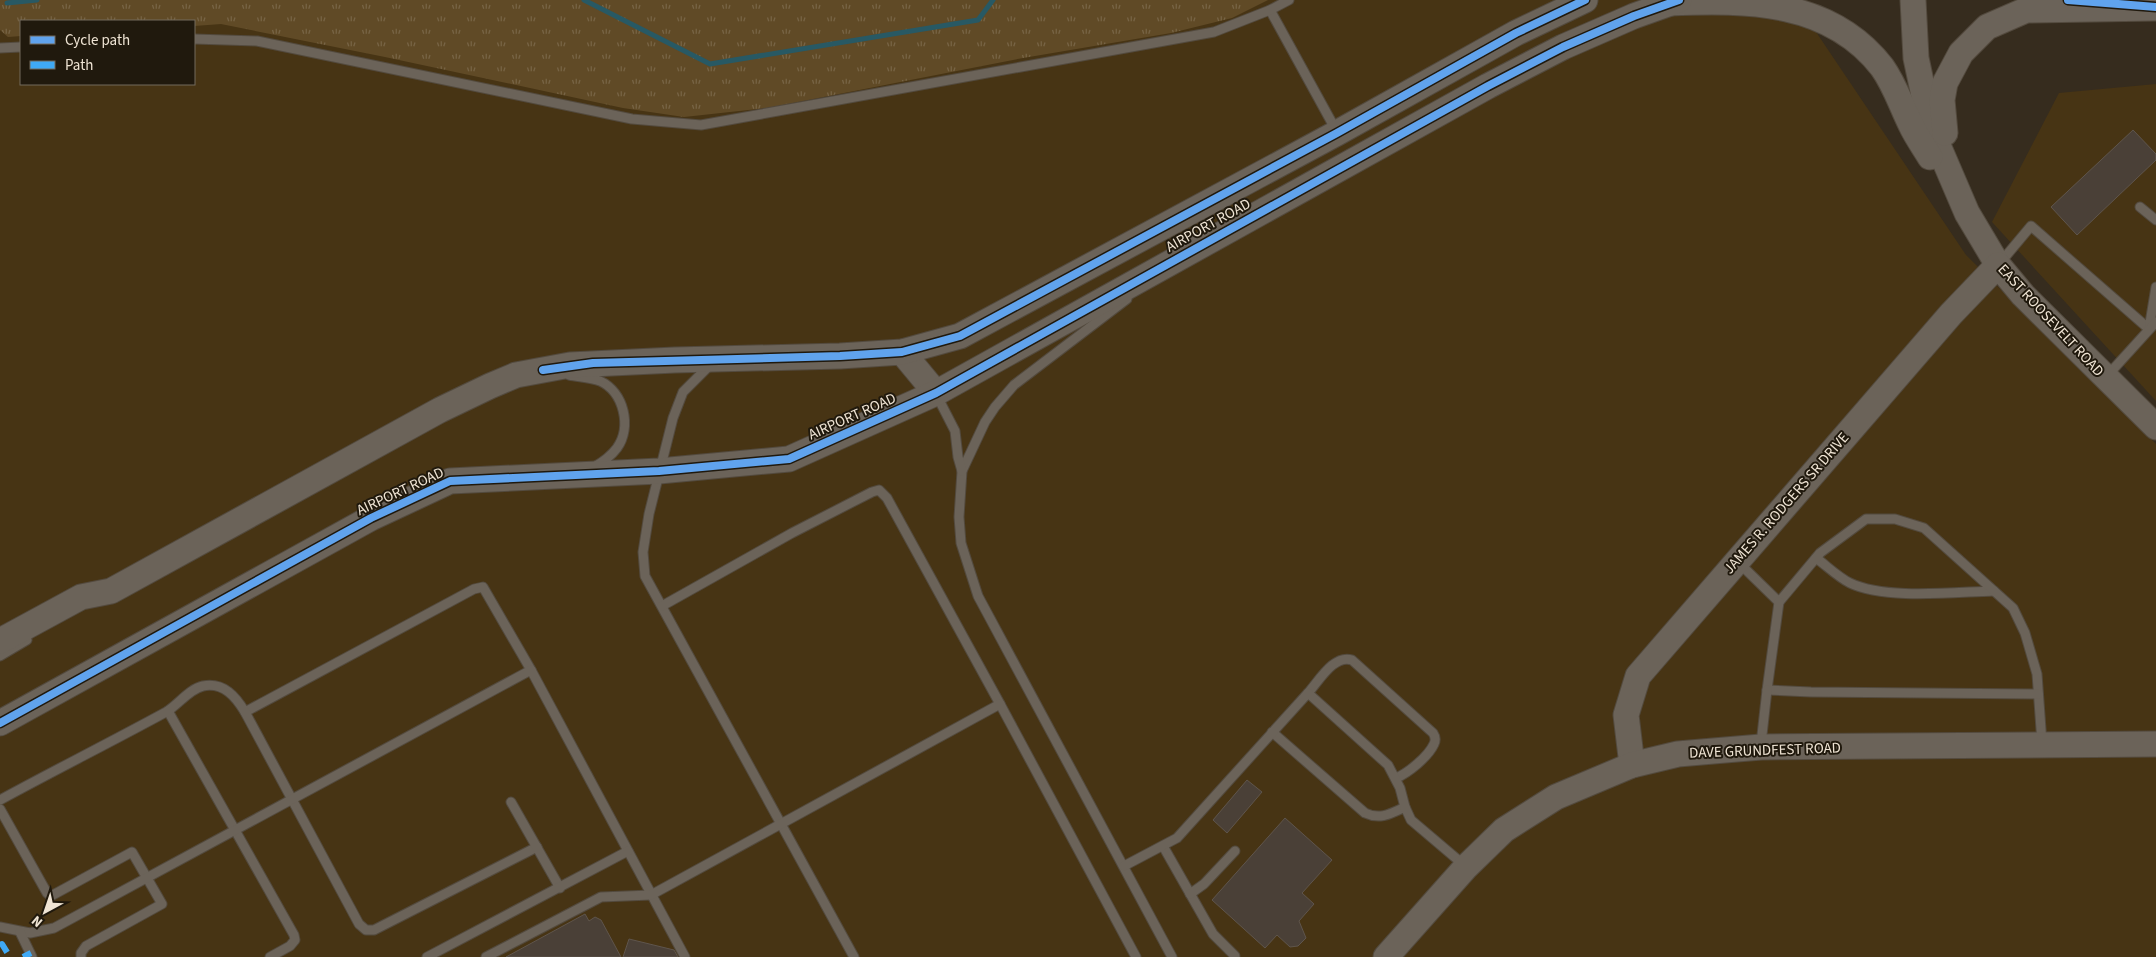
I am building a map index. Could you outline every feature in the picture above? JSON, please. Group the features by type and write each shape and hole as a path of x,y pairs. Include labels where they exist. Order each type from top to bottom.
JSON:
{"main road":[{"name":"AIRPORT ROAD","path":"0,641 82,597 111,591 440,410 516,376 593,363 840,356 902,352 960,336 1516,33 1585,0"},
{"name":"AIRPORT ROAD","path":"0,723 371,518 450,481 660,471 789,459 936,393 1488,86 1563,47 1634,16 1674,2 1719,0 1781,4 1819,17 1846,33 1865,48 1881,66 1894,86 1911,125 1967,213"},
{"name":"EAST ROOSEVELT ROAD","path":"1913,0 1916,58 1931,129 1967,213 1998,265 2023,295 2156,427"},
{"path":"2068,0 2156,8"},
{"path":"1967,213 1946,140 1942,100 1945,82 1952,67 1973,39 1987,27 2026,10 2156,8"},
{"name":"JAMES R. RODGERS SR DRIVE","path":"1632,765 1626,715 1638,676 1944,321 1998,265"},
{"path":"902,352 936,393"},
{"name":"DAVE GRUNDFEST ROAD","path":"1386,957 1466,867 1504,830 1556,798 1632,765 1678,754 1761,747 2156,744"}],"lane":[{"path":"195,39 257,41 632,118 701,125 1214,32 1270,10 1289,0"},
{"path":"1270,10 1337,132"},
{"path":"0,48 20,47"},
{"path":"2140,207 2156,220"},
{"path":"1998,265 2031,226 2149,329"},
{"path":"962,471 985,422 1014,385 1204,243"},
{"path":"2149,329 2156,287"},
{"path":"2105,378 2156,322"},
{"path":"717,359 683,392 673,418 649,514 643,552 646,576 854,957"},
{"path":"543,370 599,381 610,389 622,404 625,421 623,435 618,446 608,458 583,474"},
{"path":"936,393 955,431 958,457 962,471 959,517 961,543 978,596 1172,957"},
{"path":"662,606 792,533 872,492 880,490 887,498 1000,704 1136,957"},
{"path":"1761,747 1779,602 1816,558 1866,519 1895,519 1924,528 2013,608 2025,633 2037,674 2042,745"},
{"path":"1816,558 1848,582 1865,589 1899,593 1994,592"},
{"path":"1736,561 1779,602"},
{"path":"245,712 474,589 483,587 532,670 684,957"},
{"path":"49,625 111,591"},
{"path":"0,656 35,634"},
{"path":"1124,866 1177,838 1334,663 1347,659 1352,660 1433,733 1435,738 1434,744 1419,762 1404,775 1396,778"},
{"path":"0,927 30,933 54,928 532,670"},
{"path":"0,800 168,711 202,686 211,686 229,692 236,698 245,712 359,924 366,930 374,930 537,846"},
{"path":"1767,690 2038,694"},
{"path":"1308,693 1378,754 1396,778 1405,807 1412,820 1466,867"},
{"path":"486,957 600,897 651,895 1000,704"},
{"path":"168,711 294,935 295,940 290,946 270,957"},
{"path":"1272,732 1365,813 1373,817 1381,817 1405,807"},
{"path":"511,802 560,888"},
{"path":"0,809 51,896 132,852 162,904 86,946 81,953 81,957"},
{"path":"1163,846 1212,934 1235,956"},
{"path":"427,957 628,851"},
{"path":"1190,894 1204,884 1235,851"},
{"path":"20,932 32,957"}],"shaded area":[{"path":"0,0 1800,0 1808,20 1966,255 2156,444 2156,957 0,957"},
{"path":"2156,84 2156,401 1992,222 2059,93"}],"green space":[{"path":"0,0 1268,0 1232,18 1171,33 1023,58 767,108 684,117 623,108 221,24 195,26 195,20 20,20 20,36 8,37 0,30"}],"building":[{"path":"2133,130 2156,154 2156,160 2077,235 2051,207"},
{"path":"1247,780 1262,792 1227,833 1213,820"},
{"path":"1285,818 1332,860 1302,893 1314,904 1299,921 1306,938 1298,946 1290,947 1277,935 1265,948 1212,900"},
{"path":"585,914 589,921 595,917 601,920 621,957 506,957"},
{"path":"629,939 674,950 678,957 623,957"}],"waterway":[{"path":"7,3 37,0"},
{"path":"584,0 710,64 978,20 993,0"}],"marked path":[{"path":"0,945 2,944 10,957"},
{"path":"23,957 31,953"}],"cycle path":[{"path":"543,370 593,363 840,356 902,352 960,336 1337,133 1516,33 1585,0"},
{"path":"0,723 371,518 450,481 659,471 789,459 936,393 1488,86 1563,47 1634,16 1679,0"},
{"path":"2068,0 2156,7"}]}
